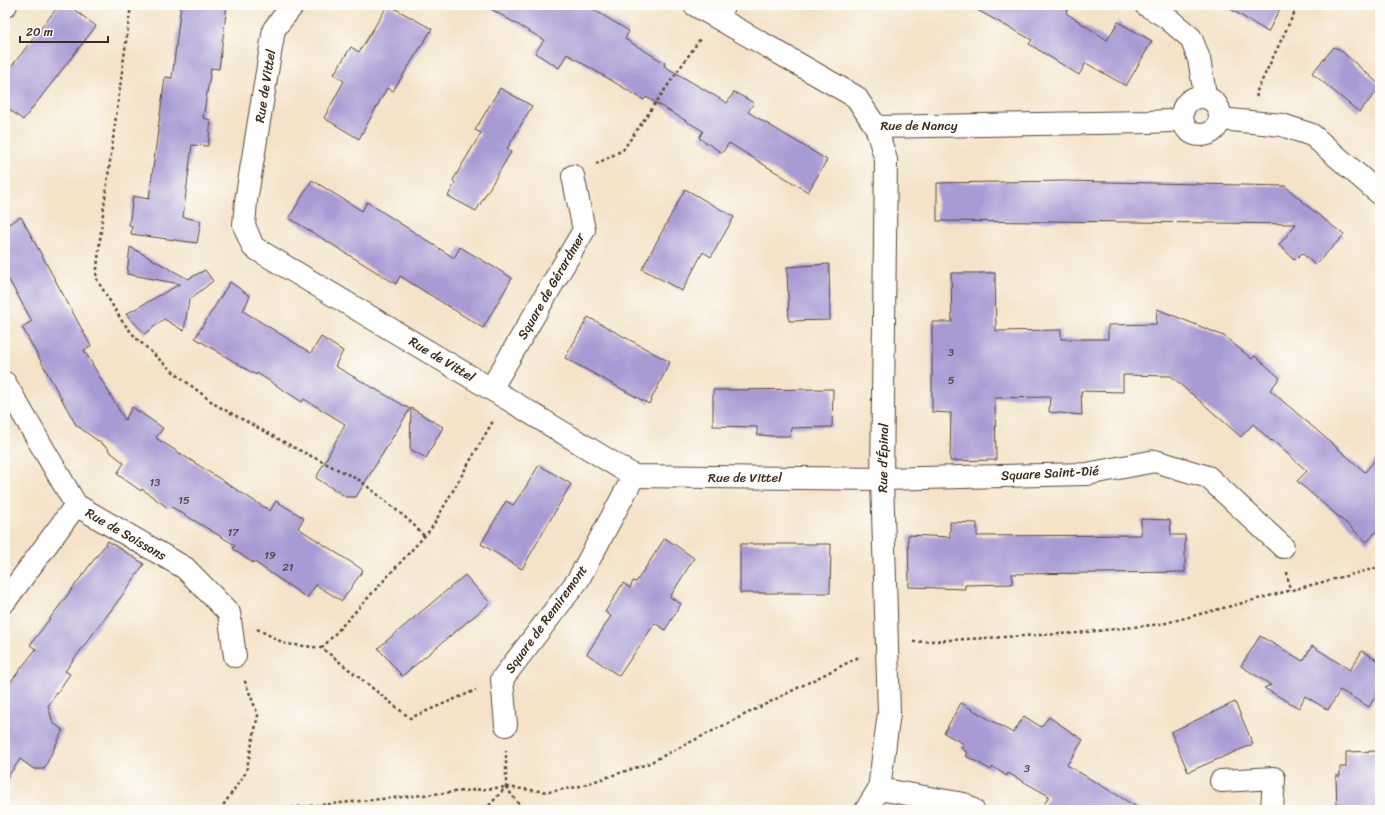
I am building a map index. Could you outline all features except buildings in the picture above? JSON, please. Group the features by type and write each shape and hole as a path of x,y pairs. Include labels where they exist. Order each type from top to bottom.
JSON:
{"street":[{"name":"Rue de Vittel","path":"293,5 274,29 246,201 244,225 253,247 499,393 634,476 882,479"},
{"name":"Rue de Nancy","path":"695,5 720,11 856,97 876,127 1148,122 1169,121 1182,118"},
{"path":"1146,5 1166,17 1191,38 1199,59 1204,97"},
{"path":"1198,96 1204,97 1210,98 1218,107 1220,119 1215,129 1209,133 1197,134 1187,129 1182,118 1182,112 1192,98 1198,96"},
{"path":"1220,119 1282,125 1312,135 1380,194"},
{"name":"Rue d’Épinal","path":"876,127 886,160 882,479 889,712 879,789"},
{"name":"Square de Gérardmer","path":"499,393 584,230 573,176"},
{"name":"Rue de Soissons","path":"5,382 76,505 185,568 229,614"},
{"name":"Square Saint-Dié","path":"882,479 1087,474 1155,461 1208,477 1283,547"},
{"name":"Square de Remiremont","path":"506,725 502,678 578,580 634,476"},
{"path":"5,600 76,505"},
{"path":"229,614 235,656"},
{"path":"1221,781 1274,778 1272,810"},
{"path":"866,810 879,789 964,804 973,810"}],"path":[{"path":"131,5 102,221 96,278 127,327 136,338 171,370 216,405 295,448 361,481 412,522 425,536"},
{"path":"1261,123 1256,93 1298,5"},
{"path":"573,176 623,150 720,11"},
{"path":"322,648 431,529 499,393"},
{"path":"268,810 506,787 548,792 577,787 647,764 887,643 1077,634 1162,624 1380,567"},
{"path":"229,614 286,644 322,648 410,718 502,678"},
{"path":"220,810 246,772 258,715 235,656"},
{"path":"506,725 506,787 523,810"},
{"path":"485,810 506,787"}]}
